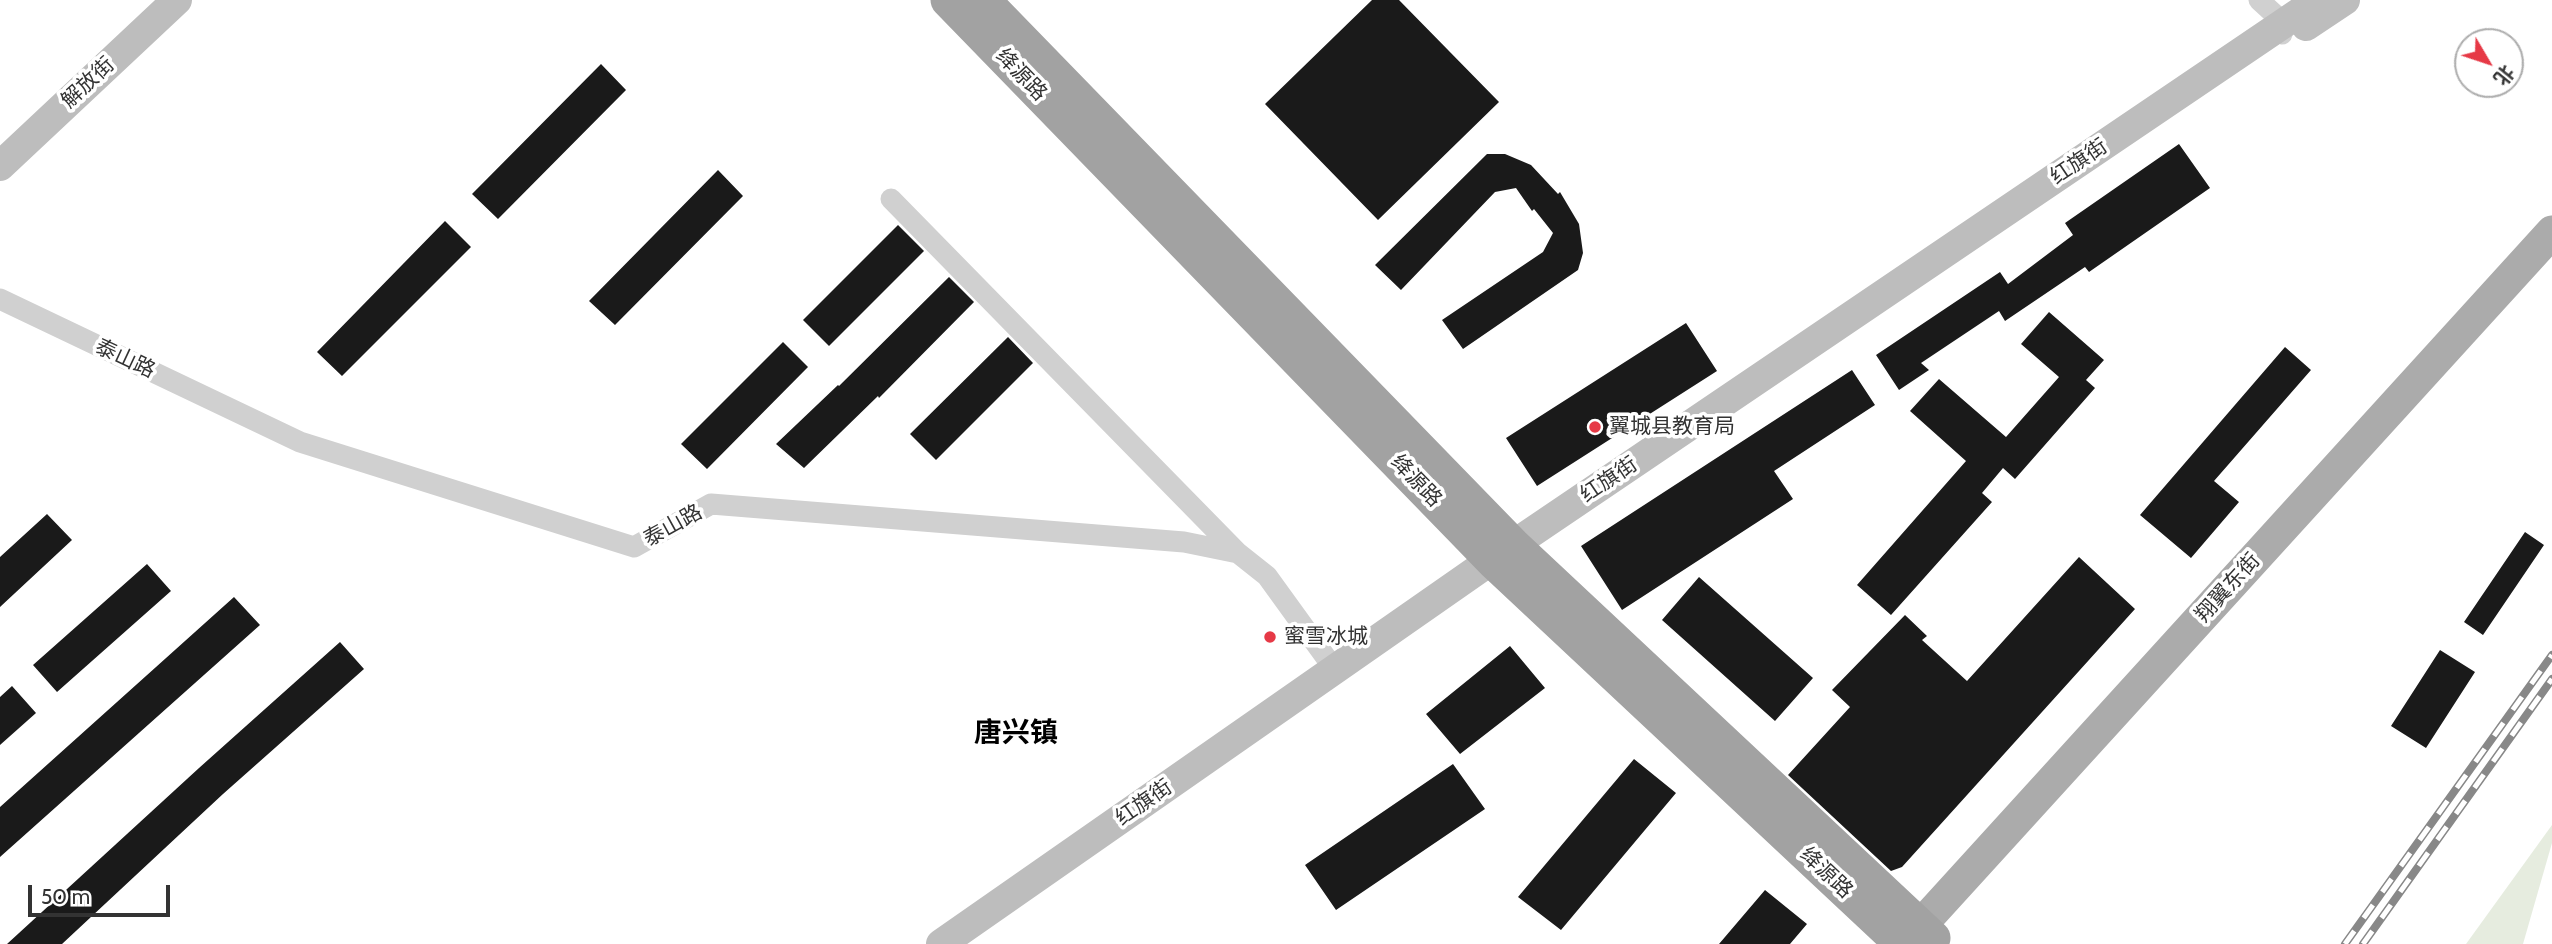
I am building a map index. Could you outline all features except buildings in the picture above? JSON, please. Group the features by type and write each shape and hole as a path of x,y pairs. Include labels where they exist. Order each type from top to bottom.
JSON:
{"highway":[{"name":"绛源路","path":"948,0 1509,558 1918,939"},
{"name":"绛源路","path":"983,0 1509,558"}],"main road":[{"path":"0,149 158,0"},
{"name":"解放街","path":"0,166 177,0"},
{"name":"红旗街","path":"2282,33 2318,0"},
{"name":"红旗街","path":"941,944 1335,670 1509,558 2282,33 2345,0"},
{"name":"翔翼东街","path":"1918,939 2552,232"},
{"name":"翔翼东街","path":"1918,939 2552,264"},
{"name":"红旗街","path":"971,944 1198,787 1509,558"}],"street":[{"path":"2259,0 2282,33"},
{"path":"891,200 1238,553"},
{"name":"泰山路","path":"0,299 300,442 634,547 712,504 1170,541 1238,553 1267,576 1335,670"}],"shaded area":[{"path":"2552,825 2552,843 2523,944 2466,944"}],"railway":[{"path":"2345,944 2552,655"},
{"path":"2363,944 2552,679"}],"place":[{"name":"翼城县教育局","path":"1595,427"},
{"name":"蜜雪冰城","path":"1270,637"}],"district":[{"name":"唐兴镇","path":"1016,734"}]}
